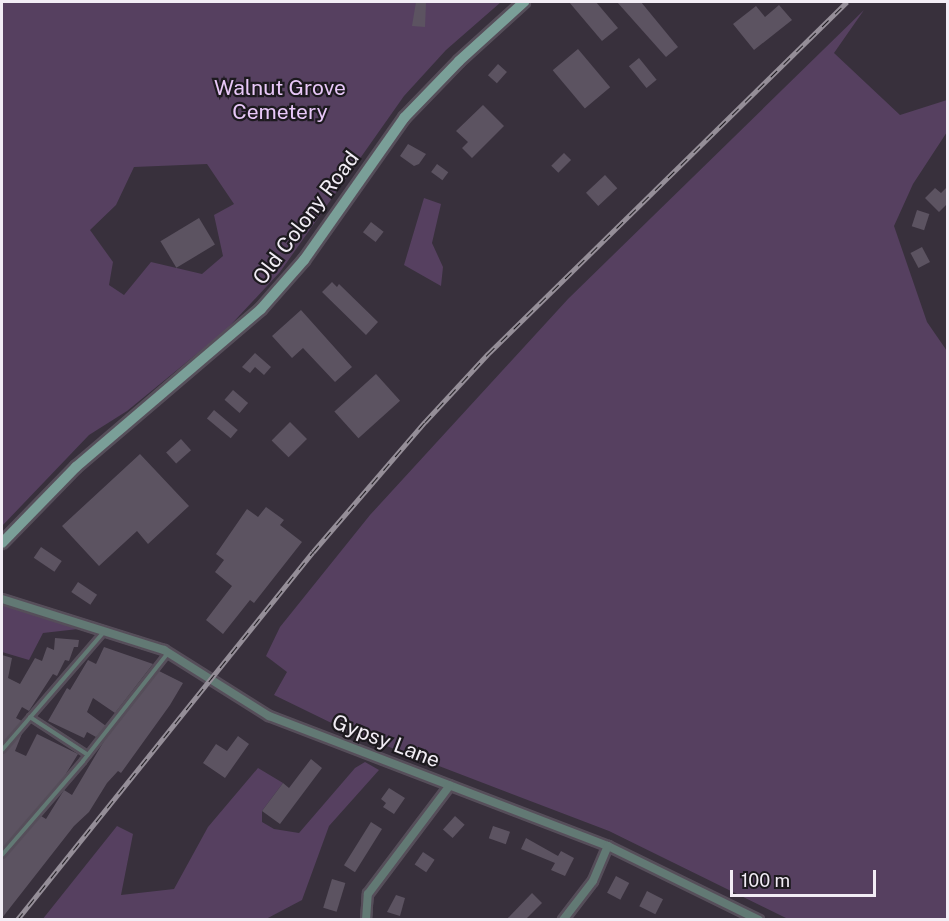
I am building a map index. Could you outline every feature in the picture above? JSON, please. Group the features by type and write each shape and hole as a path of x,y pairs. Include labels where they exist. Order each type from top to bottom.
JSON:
{"main road":[{"name":"Old Colony Road","path":"2,543 97,448 261,309 304,260 408,115 459,61 524,2"}],"street":[{"name":"Gypsy Lane","path":"2,599 169,653 269,716 608,846 759,920"},
{"path":"366,920 368,894 450,785"},
{"path":"563,920 593,881 608,846"}],"lane":[{"path":"2,750 105,631"},
{"path":"2,855 88,755 169,653"},
{"path":"30,717 88,755"}],"green space":[{"name":"Walnut Grove Cemetery","path":"2,2 501,2 446,50 404,96 280,272 226,330 127,411 89,435 2,526","holes":["207,164 234,204 214,215 223,256 202,274 151,262 124,295 109,285 113,262 90,230 116,205 134,167"]},
{"path":"864,10 834,53 900,115 947,100 947,132 913,184 894,226 927,322 947,351 947,919 788,919 609,831 350,732 274,695 287,672 266,656 280,627 370,515 568,299"},
{"path":"424,198 441,204 432,243 443,267 441,286 404,265"},
{"path":"2,605 78,629 43,633 29,660 2,652"},
{"path":"365,762 379,770 329,826 302,900 266,919 42,920 117,826 133,834 121,895 174,889 208,827 258,768 283,783 262,811 262,822 274,829 299,833 355,768"}],"building":[{"path":"416,2 426,2 425,27 412,26"},
{"path":"569,2 596,2 618,28 602,41"},
{"path":"617,2 641,2 678,47 666,57"},
{"path":"779,5 792,20 754,50 733,24 756,6 765,17"},
{"path":"578,49 610,87 585,109 553,70"},
{"path":"639,58 657,80 647,88 629,66"},
{"path":"498,64 507,72 497,83 488,75"},
{"path":"483,105 504,126 472,158 462,148 468,142 456,131"},
{"path":"408,144 426,154 419,164 414,166 400,156"},
{"path":"564,153 571,160 558,173 551,166"},
{"path":"437,164 448,172 442,180 431,172"},
{"path":"605,175 617,188 598,206 586,193"},
{"path":"948,186 948,203 939,212 925,198 935,188 941,193"},
{"path":"917,210 929,214 924,230 912,226"},
{"path":"199,218 215,245 176,268 160,241"},
{"path":"371,222 384,232 376,242 363,232"},
{"path":"922,247 930,262 919,268 911,253"},
{"path":"332,282 337,287 339,284 378,322 366,335 322,292"},
{"path":"301,310 352,367 335,382 303,348 292,358 272,336"},
{"path":"255,353 271,367 264,375 255,367 250,373 242,367"},
{"path":"376,374 400,401 358,438 334,411"},
{"path":"233,390 248,403 240,413 224,400"},
{"path":"214,410 238,430 231,438 207,418"},
{"path":"290,422 307,439 289,457 272,440"},
{"path":"181,439 191,450 176,464 166,452"},
{"path":"140,454 189,506 148,544 137,531 99,566 62,526"},
{"path":"266,507 284,520 280,525 302,542 254,603 250,600 223,634 206,620 232,586 215,572 224,560 216,554 247,509 258,517"},
{"path":"41,547 62,561 54,572 34,558"},
{"path":"78,582 97,595 90,605 71,592"},
{"path":"55,638 79,640 78,647 74,647 69,661 65,660 57,676 53,674 29,711 22,707 16,718 22,721 2,744 2,655 12,658 8,678 20,684 35,658 42,661 47,647 54,650"},
{"path":"104,647 153,664 115,713 93,698 87,712 106,726 96,737 87,732 84,738 48,721 67,688 70,690 88,660 96,664"},
{"path":"159,671 183,683 170,705 121,773 118,771 107,783 89,812 74,826 2,918 2,859 41,816 46,819 64,790 72,795 104,741"},
{"path":"23,731 15,751 26,756 37,734 78,754 64,777 2,849 2,754"},
{"path":"238,736 249,744 225,778 203,763 216,744 227,751"},
{"path":"311,759 322,768 280,824 262,811 283,783 289,788"},
{"path":"389,788 405,798 394,814 383,807 386,803 381,799"},
{"path":"455,816 465,825 453,838 443,829"},
{"path":"371,822 382,829 355,872 344,865"},
{"path":"493,826 510,832 506,844 489,838"},
{"path":"526,838 558,856 561,851 574,858 565,876 551,870 555,863 521,849"},
{"path":"423,852 435,860 426,872 415,864"},
{"path":"616,876 629,883 620,900 607,893"},
{"path":"332,879 345,883 337,912 323,908"},
{"path":"647,891 663,899 655,914 639,906"},
{"path":"532,893 542,903 525,920 506,920"},
{"path":"396,895 405,898 400,916 387,912"}],"railway":[{"path":"17,920 313,552 425,422 488,354 847,2"}]}
